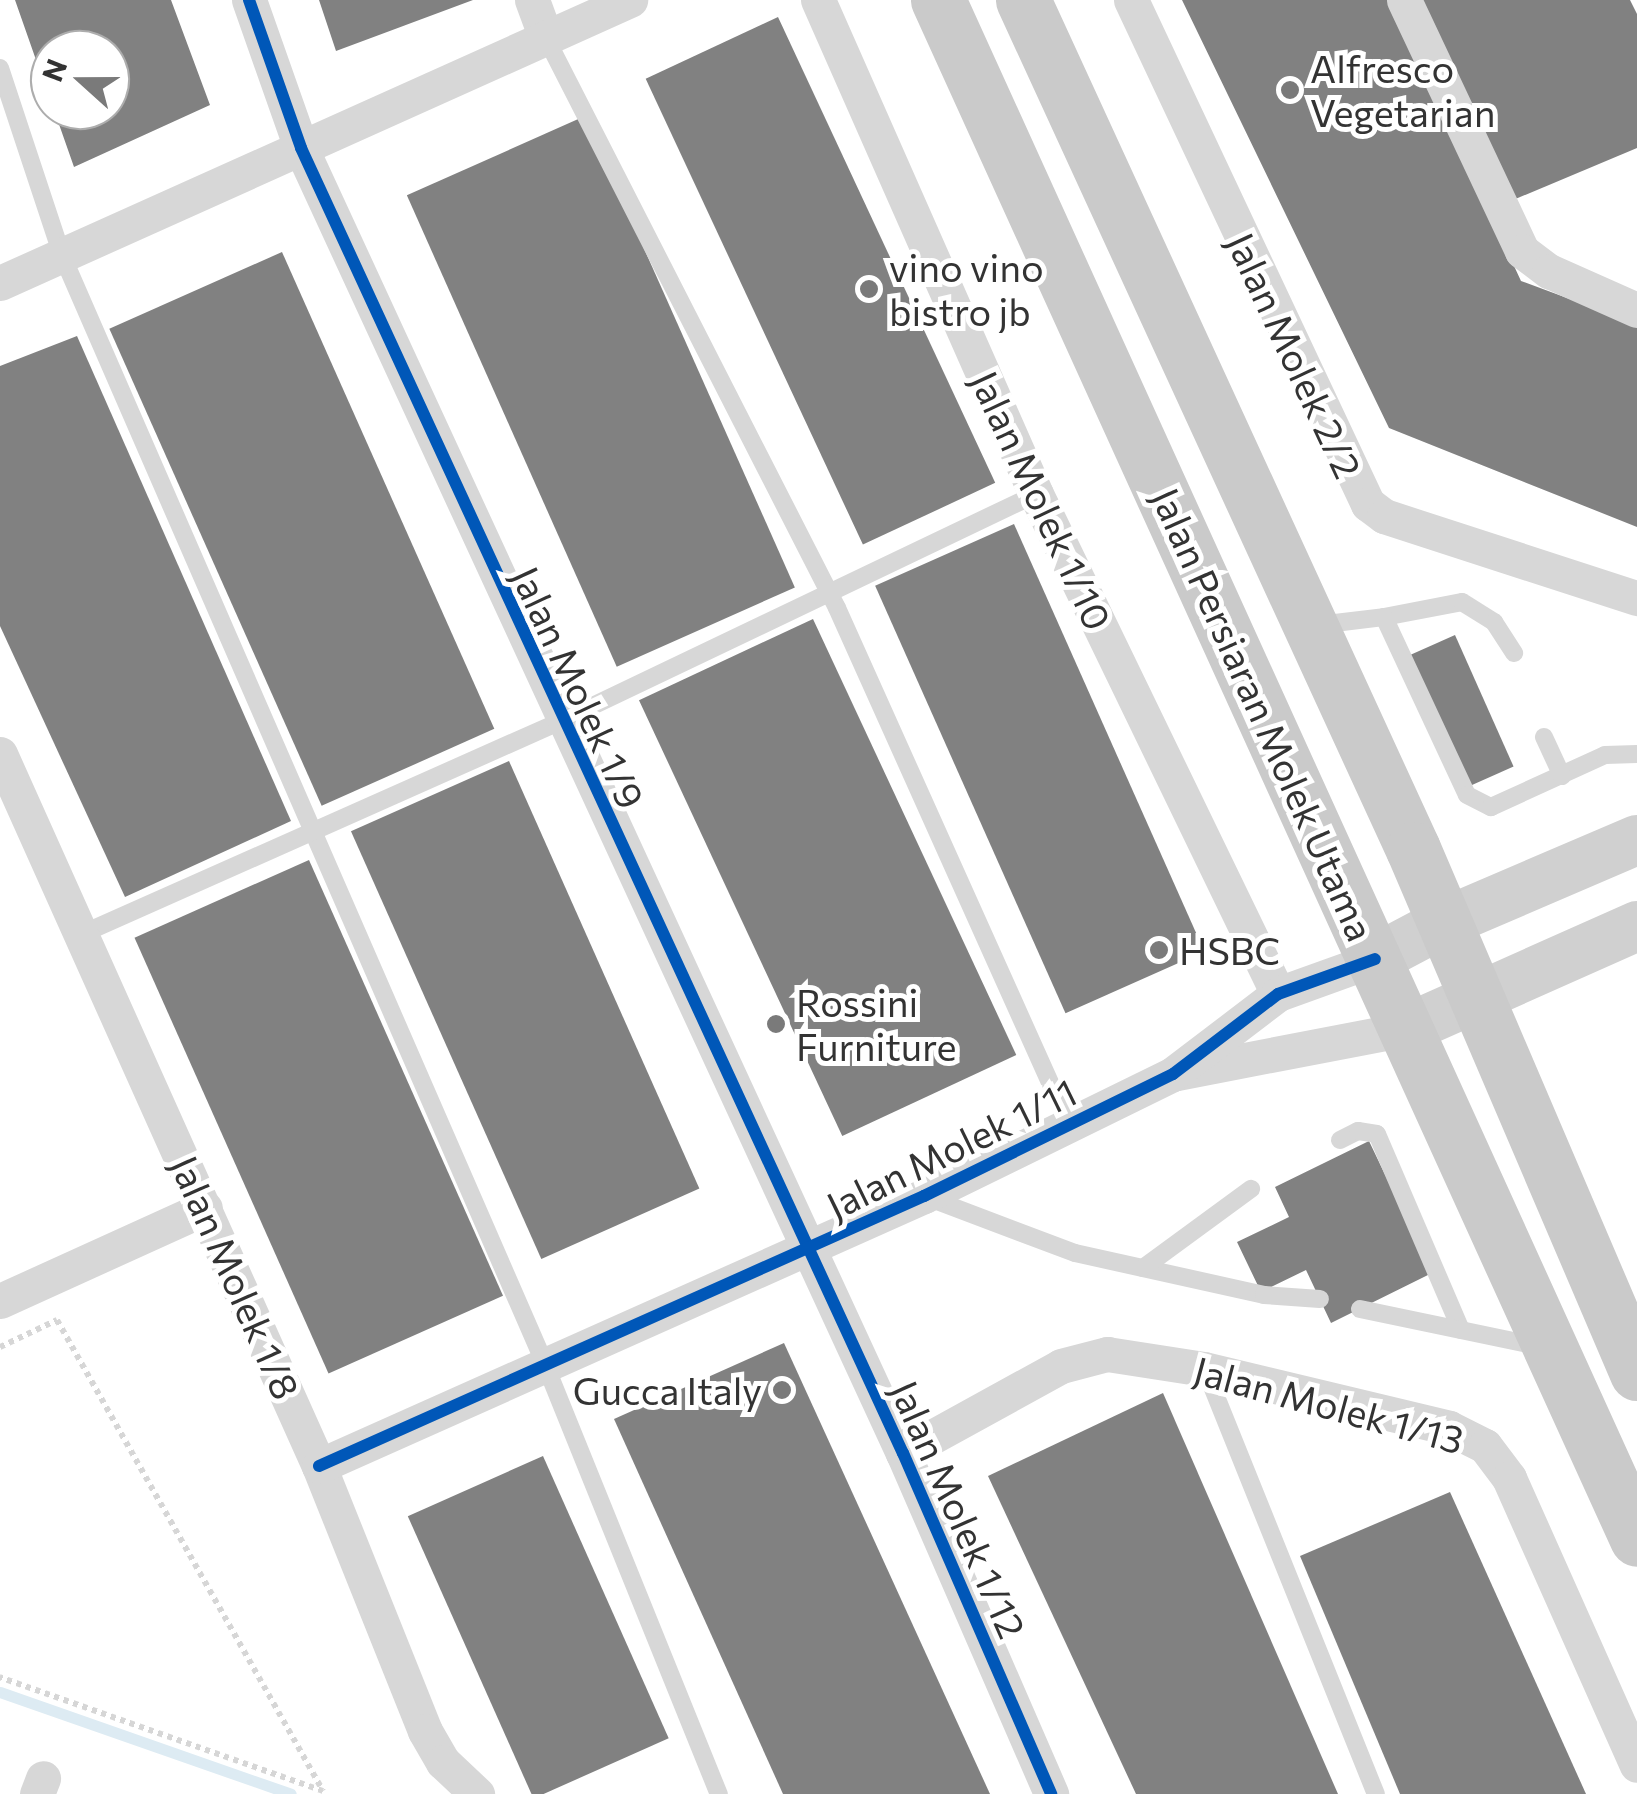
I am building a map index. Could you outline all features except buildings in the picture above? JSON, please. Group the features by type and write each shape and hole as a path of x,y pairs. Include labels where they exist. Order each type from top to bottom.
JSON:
{"main road":[{"name":"Jalan Persiaran Molek Utama","path":"938,0 1637,1538"},
{"name":"Jalan Persiaran Molek Utama","path":"1023,0 1476,996 1637,1374"},
{"path":"1375,959 1442,923 1637,840"},
{"path":"1406,1030 1637,926"}],"street":[{"name":"Jalan Molek 1/9","path":"249,0 301,148 561,721 807,1249"},
{"path":"532,0 546,38"},
{"path":"0,283 630,0"},
{"name":"Jalan Molek 1/10","path":"818,0 1036,494 1278,994"},
{"name":"Jalan Molek 2/2","path":"1130,0 1368,504 1384,516 1637,598"},
{"path":"1404,0 1522,251 1548,271 1637,310"},
{"name":"Jalan Molek 1/8","path":"0,754 319,1466 425,1732 443,1762 477,1794"},
{"name":"Jalan Molek 1/11","path":"319,1466 924,1196 1173,1074 1278,994 1375,959"},
{"name":"Jalan Molek 1/11","path":"1173,1074 1406,1030"},
{"path":"0,1301 205,1208"},
{"name":"Jalan Molek 1/12","path":"807,1249 903,1452 1051,1794"},
{"name":"Jalan Molek 1/13","path":"903,1452 1061,1366 1107,1354 1204,1369 1449,1428 1485,1446 1509,1478 1637,1764"}],"lane":[{"path":"546,38 829,594 1069,1125"},
{"path":"0,68 62,255 544,1364 718,1794"},
{"path":"82,934 561,721 1036,494"},
{"path":"1308,626 1462,602 1494,622 1514,653"},
{"path":"1384,617 1467,795 1491,807 1604,755 1637,754"},
{"path":"1544,737 1562,776"},
{"path":"1340,1140 1358,1130 1377,1134 1461,1330"},
{"path":"1142,1268 1251,1189"},
{"path":"924,1196 1074,1253 1264,1295 1320,1299"},
{"path":"1360,1309 1548,1348"},
{"path":"1204,1369 1376,1794"}],"path":[{"path":"0,1347 57,1320 323,1791 0,1678"}],"waterway":[{"path":"0,1692 291,1794"}],"cycle path":[{"path":"249,0 301,148 903,1453 1051,1794"},
{"path":"319,1466 924,1196 1173,1074 1278,994 1375,959"}],"place":[{"name":"Alfresco Vegetarian","path":"1290,90"},
{"name":"vino vino bistro jb","path":"869,289"},
{"name":"HSBC","path":"1159,950"},
{"name":"Rossini Furniture","path":"776,1024"},
{"name":"Gucca Italy","path":"782,1390"}]}
